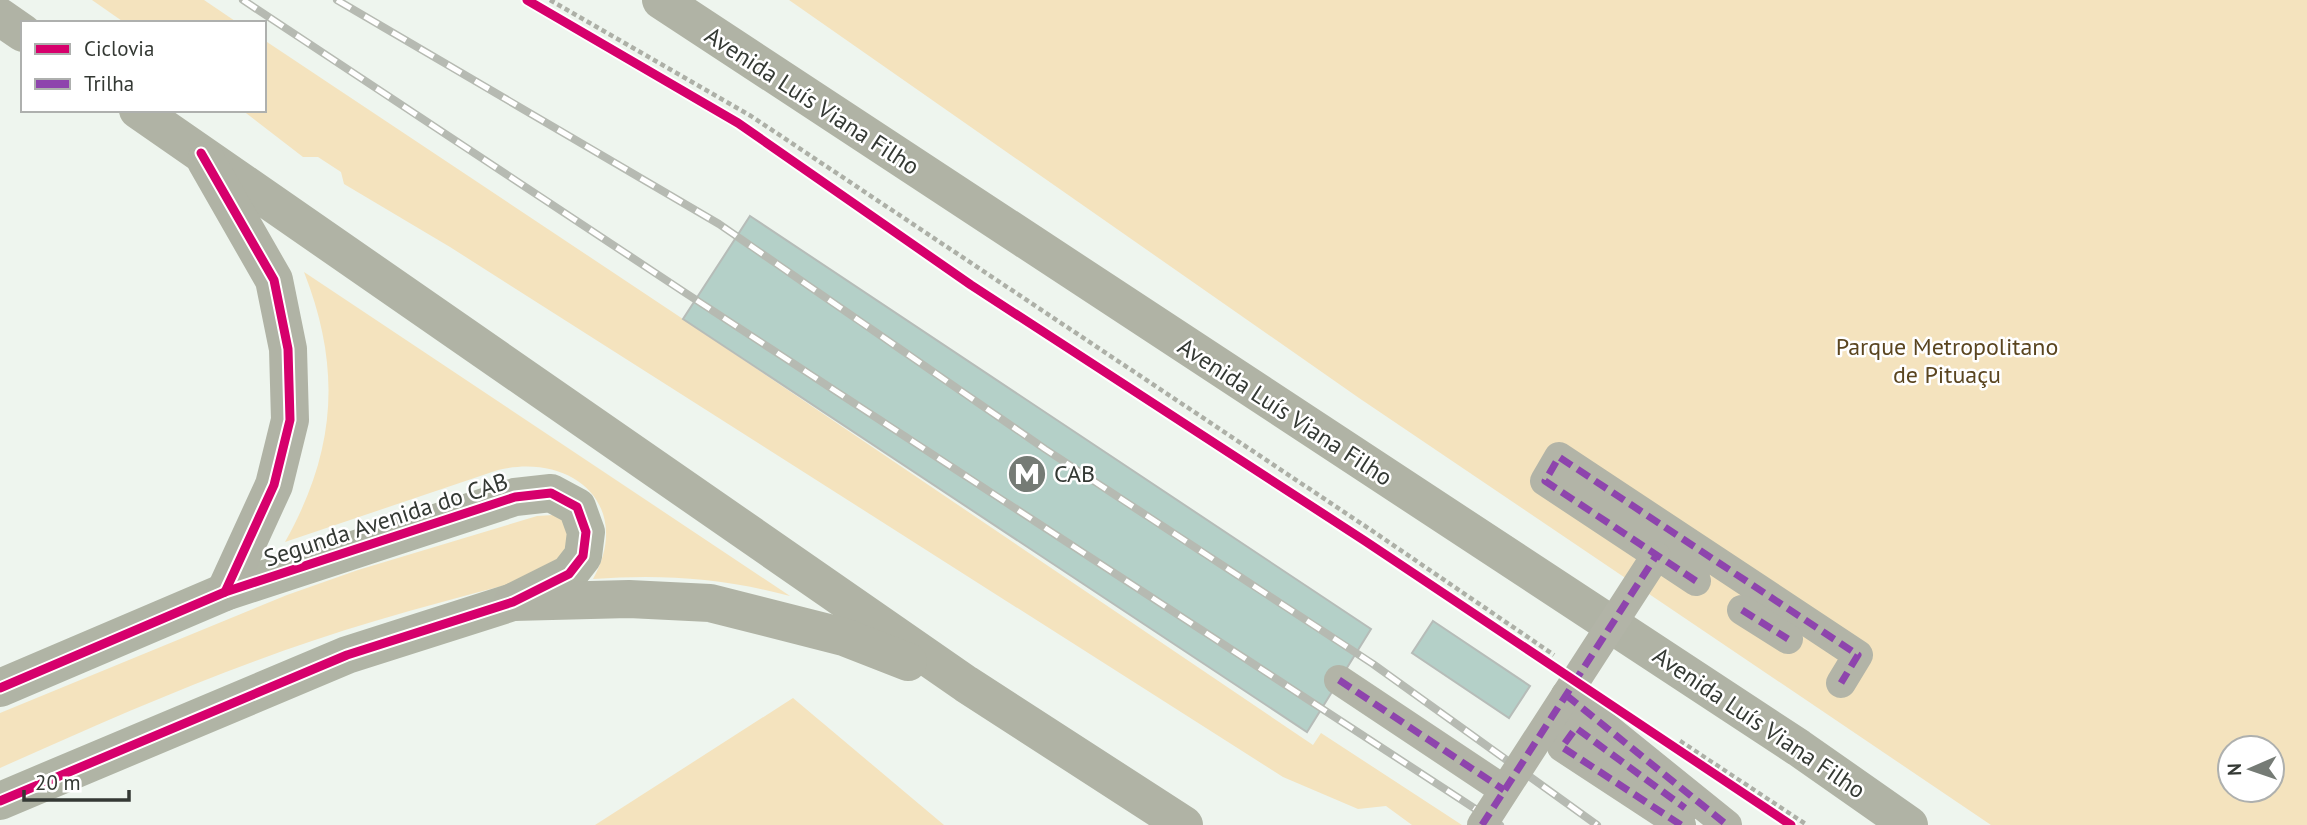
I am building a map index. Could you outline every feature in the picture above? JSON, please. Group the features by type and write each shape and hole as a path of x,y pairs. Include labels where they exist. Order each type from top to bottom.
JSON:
{"highway":[{"name":"Avenida Luís Viana Filho","path":"660,0 684,12 1799,748 1909,825"},
{"path":"0,17 21,32"},
{"path":"141,112 966,684 1184,825"},
{"path":"201,153 274,280 289,349 290,420 274,485 225,592"},
{"path":"513,602 629,600 710,603 844,637 966,684"}],"main road":[{"name":"Segunda Avenida do CAB","path":"0,688 225,592 515,497 551,493 577,507 586,532 583,556 569,574 513,602 348,656 0,801"}],"street":[{"path":"1696,581 1545,481 1559,457 1858,655 1841,683"},
{"path":"1482,825 1656,556"},
{"path":"1742,610 1788,639"},
{"path":"1339,680 1504,790"},
{"path":"1566,695 1727,825"}],"path":[{"path":"550,0 751,116 1555,656"},
{"path":"1677,745 1791,825"},
{"path":"1677,745 1807,825"}],"green space":[{"path":"92,0 204,0 235,21 122,21"},
{"name":"Parque Metropolitano de Pituaçu","path":"789,0 2307,0 2307,825 1991,825 1359,398"},
{"path":"266,41 683,319 1313,745 1321,733 1462,825 1412,825 1386,806 1358,809 1283,777 450,247 344,184 341,172 318,157 303,157 245,112 266,112"},
{"path":"304,272 790,596 716,581 644,577 593,579 604,552 606,528 600,507 589,490 571,477 550,469 525,466 498,470 285,542 315,475 328,409 324,342"},
{"path":"553,515 562,520 573,537 549,574 396,615 279,652 138,707 0,768 0,713 287,595 358,570 537,516"},
{"path":"793,698 944,825 595,825"}],"building":[{"name":"CAB","path":"750,216 1371,629 1307,732 683,319"},
{"path":"1433,621 1530,686 1509,718 1412,653"}],"railway":[{"path":"243,0 684,292 1500,825"},
{"path":"337,0 719,224 1045,449 1373,664 1597,825"}],"marked path":[{"path":"1696,581 1545,481 1559,457 1858,655 1841,683"},
{"path":"1482,825 1656,556"},
{"path":"1742,610 1788,639"},
{"path":"1339,680 1504,790"},
{"path":"1566,695 1727,825"},
{"path":"1681,825 1562,747 1576,728 1685,808"}],"cycle path":[{"path":"527,0 738,123 971,285 1365,541 1791,825"},
{"path":"201,153 274,280 288,349 290,420 274,485 225,592"},
{"path":"0,688 225,592 515,497 551,493 577,507 586,532 583,556 569,574 513,602 347,655 0,801"}],"place":[{"name":"CAB","path":"1027,474"}]}
